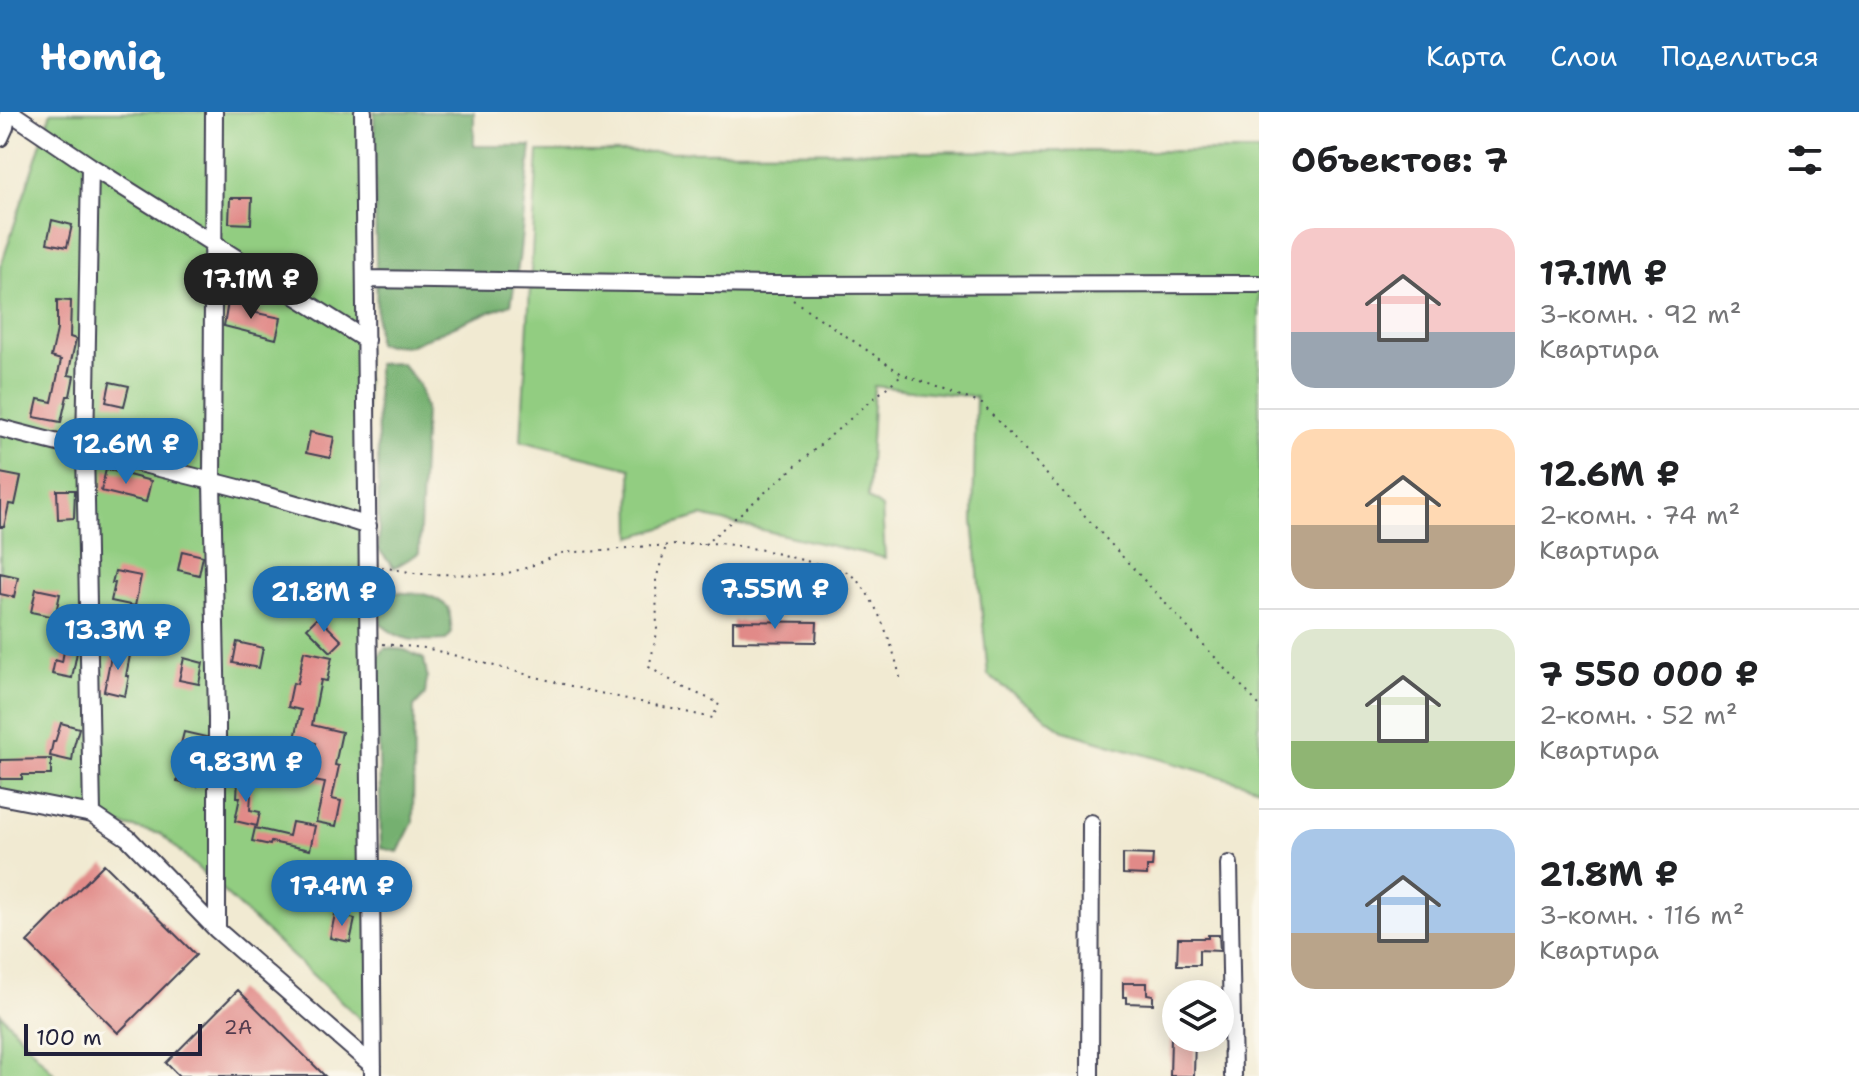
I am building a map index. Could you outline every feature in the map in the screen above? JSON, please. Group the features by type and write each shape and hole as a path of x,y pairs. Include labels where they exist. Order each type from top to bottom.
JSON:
{"street":[{"path":"0,138 9,112 366,340"},
{"path":"214,112 212,482 217,930"},
{"path":"363,112 373,1071"},
{"path":"90,166 85,449 92,814"},
{"path":"365,279 771,285 1259,284"},
{"path":"0,428 368,526"},
{"path":"0,796 92,814 128,838 217,930 373,1071"},
{"path":"1090,1076 1091,823"},
{"path":"1229,864 1233,1076"}],"path":[{"path":"771,285 902,374 982,404 1259,705"},
{"path":"705,544 902,374"},
{"path":"369,565 420,574 501,575 561,553 635,547 738,545 845,571 854,576 883,624 901,683"},
{"path":"369,643 426,648 582,689 713,718 719,703 680,686 649,667 657,633 656,579 666,546"}],"green space":[{"path":"51,112 363,112 373,1031 161,834 0,798 0,269"},
{"path":"374,112 474,112 474,146 531,146 519,260 511,304 409,346 377,344"},
{"path":"1259,151 1259,788 1064,731 988,675 973,521 976,397 874,386 868,498 882,508 885,558 701,516 632,537 631,468 521,441 538,152"},
{"path":"401,363 419,385 425,408 419,553 394,568 379,550 377,364"},
{"path":"380,588 423,594 440,601 449,608 452,633 446,640 419,640 403,638 388,630 381,624"},
{"path":"385,648 405,650 424,659 427,676 425,695 414,707 413,822 398,852 381,848 377,658"},
{"path":"0,1013 56,1076 0,1076"}],"building":[{"path":"230,198 252,198 251,224 229,223"},
{"path":"52,220 72,225 67,247 47,243"},
{"path":"57,300 71,301 70,337 76,339 68,375 74,376 61,422 34,417 38,399 52,402 61,360 51,357 57,330"},
{"path":"228,302 248,306 247,311 281,318 276,339 224,326"},
{"path":"110,382 129,386 124,406 106,402"},
{"path":"310,432 334,437 330,458 306,453"},
{"path":"106,469 151,481 146,502 101,491"},
{"path":"0,473 21,477 15,505 9,504 4,527 0,527"},
{"path":"57,490 75,490 74,518 58,519"},
{"path":"182,551 203,556 199,575 178,570"},
{"path":"115,571 141,576 135,606 111,601"},
{"path":"0,573 18,577 14,597 0,594"},
{"path":"36,589 60,594 55,617 31,612"},
{"path":"318,617 342,641 331,652 307,628"},
{"path":"733,621 817,622 816,642 733,641"},
{"path":"68,629 77,631 78,647 72,678 52,674 55,660 62,662"},
{"path":"237,642 263,648 259,668 233,663"},
{"path":"113,646 131,650 125,696 104,691"},
{"path":"304,651 332,657 327,681 321,680 312,725 342,732 332,799 341,801 336,826 316,822 325,783 308,780 316,743 295,739 301,710 288,707"},
{"path":"184,658 203,663 199,684 179,680"},
{"path":"61,723 79,728 72,761 50,756"},
{"path":"184,732 206,737 206,757 203,757 197,786 177,782"},
{"path":"51,759 51,775 0,779 0,760"},
{"path":"238,778 252,779 250,810 260,812 257,826 235,821 240,797 237,797"},
{"path":"292,822 315,826 310,850 252,841 255,828 289,836"},
{"path":"1123,854 1153,855 1152,867 1147,867 1147,875 1123,874"},
{"path":"104,864 196,955 118,1033 27,942"},
{"path":"335,914 355,919 350,942 330,938"},
{"path":"1208,935 1219,935 1220,951 1199,950 1199,965 1177,965 1178,938 1208,938"},
{"path":"1123,983 1147,983 1147,994 1153,995 1153,1004 1127,1003 1127,997 1123,997"},
{"path":"238,990 325,1076 179,1076 166,1063"},
{"path":"1171,1052 1195,1052 1194,1076 1170,1076"}]}
